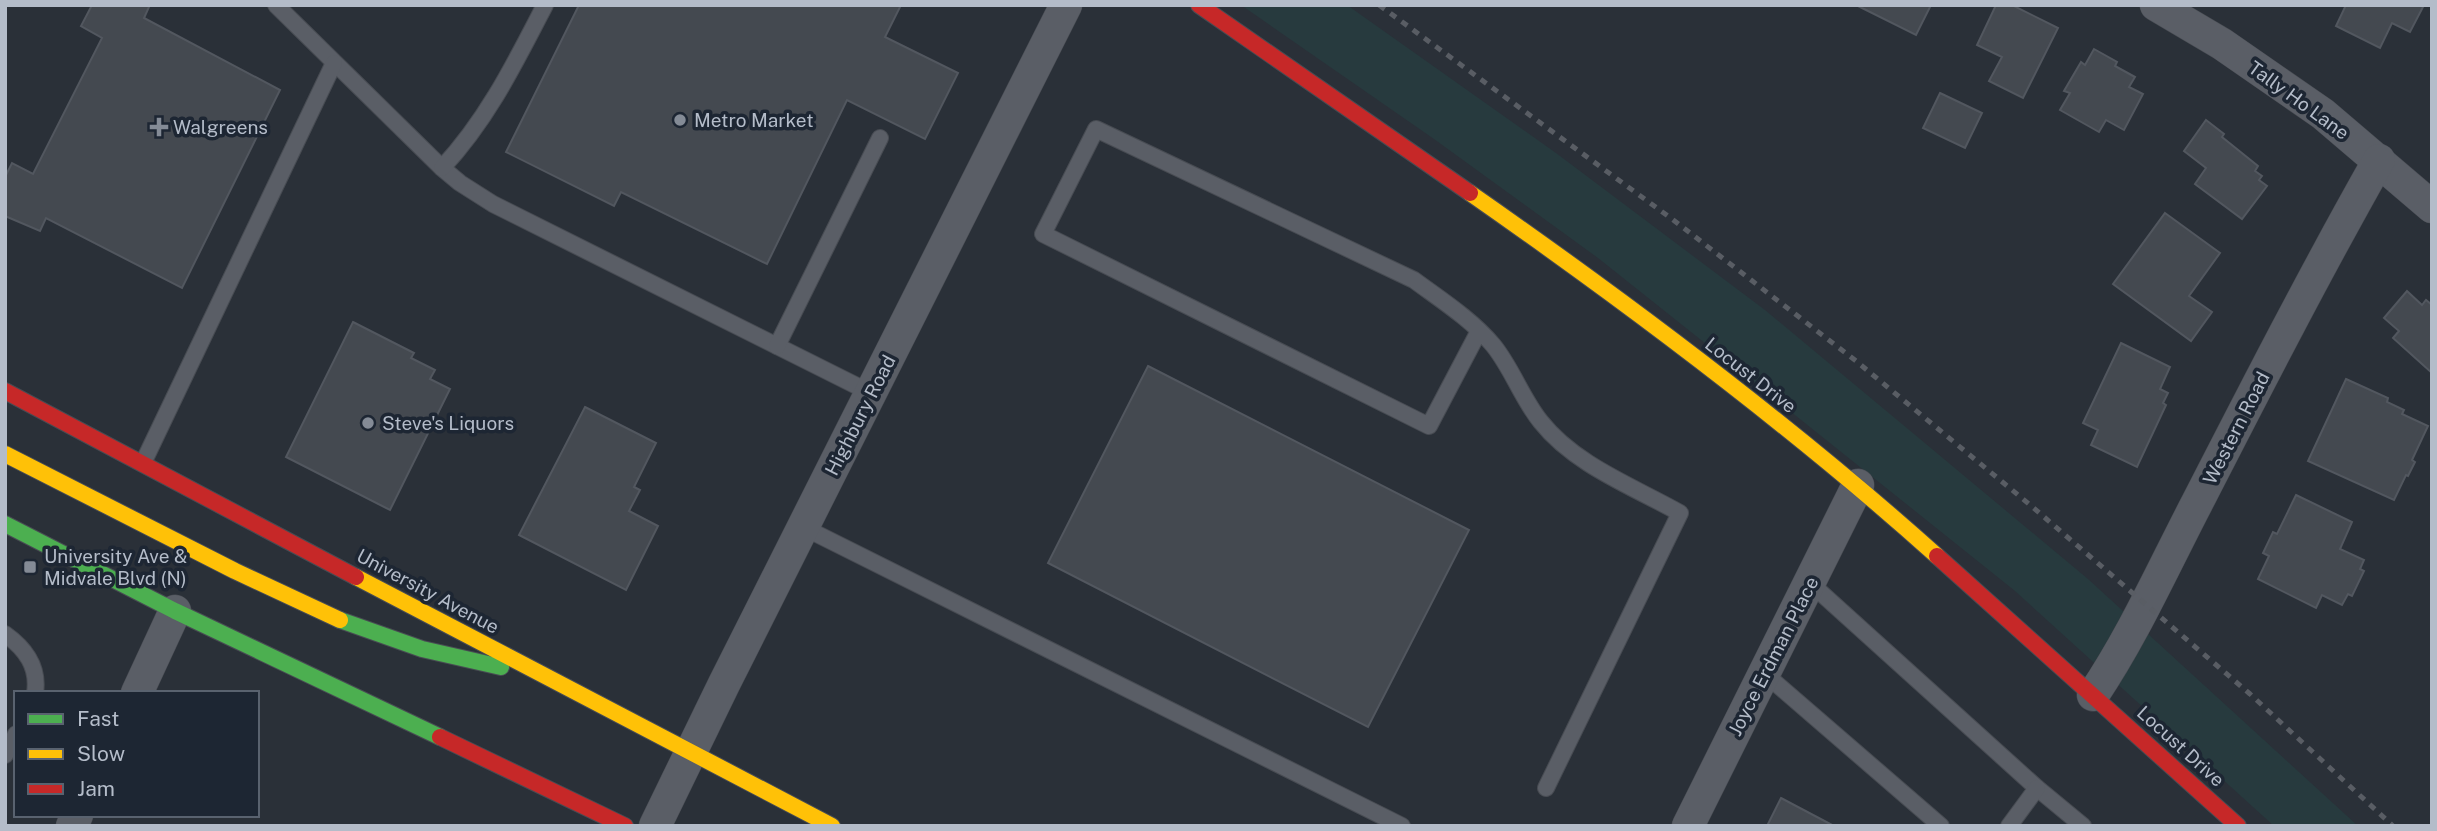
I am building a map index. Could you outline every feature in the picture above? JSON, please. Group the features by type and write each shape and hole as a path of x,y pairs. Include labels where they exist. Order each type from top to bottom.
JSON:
{"main road":[{"name":"Locust Drive","path":"1199,5 1600,284 1858,485 2238,826"},
{"name":"University Avenue","path":"5,391 531,672 832,826"},
{"path":"5,454 253,581 369,632 442,656 531,672"},
{"path":"5,524 176,611 625,826"}],"street":[{"name":"Highbury Road","path":"655,826 1066,5"},
{"name":"Tally Ho Lane","path":"2156,5 2222,44 2323,114 2432,207"},
{"name":"Western Road","path":"2093,695 2117,660 2147,604 2326,255 2379,160"},
{"name":"Joyce Erdman Place","path":"1688,826 1858,485"},
{"path":"138,691 176,611"}],"lane":[{"path":"276,5 442,168 466,188 871,393"},
{"path":"442,168 491,106 545,5"},
{"path":"143,463 334,63"},
{"path":"1479,331 1429,426 1043,234 1096,129 1414,280 1461,314 1479,331 1493,345 1541,422 1569,450 1680,513 1546,788"},
{"path":"778,346 880,138"},
{"path":"803,527 1402,826"},
{"path":"1809,582 2082,826"},
{"path":"5,634 29,656 37,679 35,691"},
{"path":"1764,673 1941,826"},
{"path":"5,755 14,738"},
{"path":"2009,826 2037,788"}],"green space":[{"path":"1241,5 1347,5 1556,153 1765,310 2088,579 2358,826 2274,826 2015,591 1598,258 1434,139"}],"building":[{"name":"Walgreens","path":"92,5 147,5 149,7 144,18 280,90 182,288 46,218 40,231 5,216 5,177 12,163 33,174 102,38 81,26"},
{"name":"Metro Market","path":"579,5 901,5 885,37 958,73 925,139 847,100 767,264 621,192 614,206 506,152"},
{"path":"1856,5 1931,5 1916,35"},
{"path":"1996,5 2012,5 2058,28 2023,98 1989,81 2002,57 1977,45"},
{"path":"2346,5 2424,5 2410,32 2392,23 2380,48 2336,26"},
{"path":"2094,49 2117,62 2115,66 2135,77 2129,87 2143,94 2124,130 2106,120 2099,132 2060,110 2070,93 2064,91 2081,62 2085,65"},
{"path":"1940,93 1982,113 1965,148 1923,128"},
{"path":"2206,120 2224,134 2222,137 2258,166 2255,171 2262,176 2259,180 2267,186 2242,219 2195,184 2206,168 2184,151"},
{"path":"2165,213 2220,253 2189,296 2212,312 2191,341 2113,284"},
{"path":"2407,291 2422,305 2426,300 2432,305 2432,373 2393,338 2399,331 2384,318"},
{"name":"Steve's Liquors","path":"353,322 414,353 411,358 435,370 430,379 450,389 390,510 286,457"},
{"path":"2121,343 2170,367 2160,389 2168,393 2163,403 2166,405 2137,467 2091,445 2098,430 2083,423"},
{"path":"1148,366 1469,530 1368,727 1048,563"},
{"path":"2346,379 2388,398 2387,402 2404,410 2402,414 2428,426 2412,460 2415,462 2394,500 2308,461"},
{"path":"585,407 656,443 634,487 640,490 629,511 658,526 626,590 519,535"},
{"path":"2296,495 2352,522 2340,549 2364,560 2360,569 2364,571 2352,596 2348,594 2342,605 2322,595 2316,608 2258,579 2269,556 2263,553 2273,532 2277,534"},
{"path":"1781,798 1798,807 1834,826 1767,826"}],"railway":[{"path":"1379,5 1672,219 1856,361 2029,504 2250,694 2393,826"}],"traffic: fast":[{"path":"5,524 175,611 440,737"},
{"path":"340,620 422,649 501,667"}],"traffic: slow":[{"path":"1470,193 1591,279 1768,413 1937,556"},
{"path":"5,454 235,571 340,620"},
{"path":"356,577 832,826"}],"traffic: jam":[{"path":"1199,5 1470,193"},
{"path":"5,391 356,577"},
{"path":"1937,556 2238,826"},
{"path":"440,737 625,826"}],"place":[{"name":"Metro Market","path":"680,120"},
{"name":"Walgreens","path":"159,127"},
{"name":"Steve's Liquors","path":"368,423"},
{"name":"University Ave & Midvale Blvd (N)","path":"30,567"}]}
